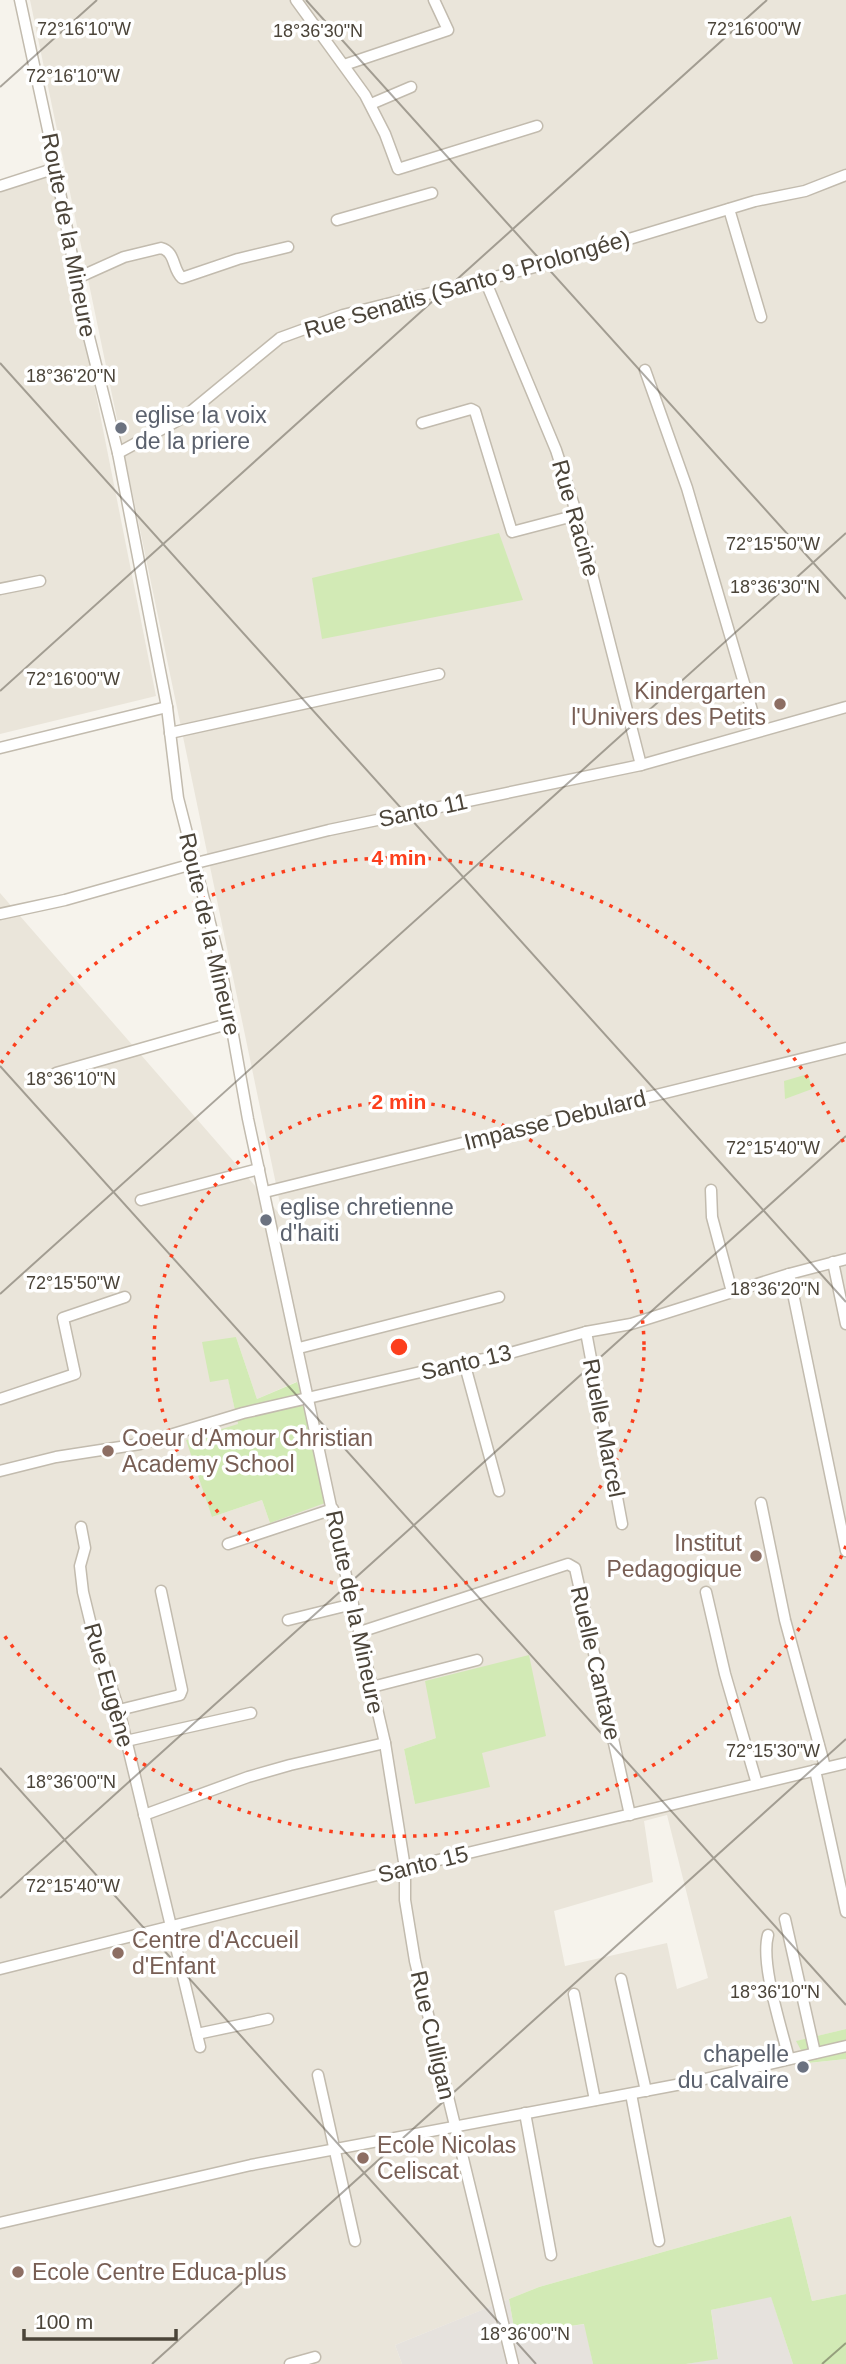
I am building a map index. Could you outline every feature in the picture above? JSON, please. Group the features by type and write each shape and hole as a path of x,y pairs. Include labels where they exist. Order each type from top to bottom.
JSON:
{"street":[{"name":"Route de la Mineure","path":"20,0 56,168 75,279 118,453 167,707 178,798 220,962 260,1169 385,1744 405,1868"},
{"path":"296,0 371,104 398,169 537,126"},
{"path":"344,65 448,30 434,0"},
{"path":"371,104 411,86"},
{"path":"0,186 56,168"},
{"name":"Rue Senatis (Santo 9 Prolongée)","path":"118,453 184,417 281,338 343,315 543,265 755,201 805,191 846,174"},
{"path":"337,220 432,193"},
{"path":"729,209 761,317"},
{"path":"75,279 124,257 161,248 172,255 182,278 238,259 288,247"},
{"name":"Rue Racine","path":"485,280 556,450 577,515 641,765"},
{"path":"645,370 687,488 758,731"},
{"path":"422,423 471,409 475,411 512,532 577,515"},
{"path":"0,589 40,581"},
{"path":"170,733 439,674"},
{"path":"0,748 167,707"},
{"name":"Santo 11","path":"0,914 65,900 196,863 329,830 641,765 846,707"},
{"path":"56,1073 231,1023"},
{"name":"Impasse Debulard","path":"265,1192 846,1048"},
{"path":"141,1200 260,1169"},
{"path":"711,1190 712,1217 732,1292"},
{"name":"Santo 13","path":"0,1471 56,1457 140,1444 243,1413 464,1362 492,1358 586,1332 631,1324 789,1274 846,1259"},
{"path":"833,1262 846,1324"},
{"path":"789,1274 846,1551"},
{"path":"0,1399 75,1374 63,1318 125,1297"},
{"path":"299,1348 499,1297"},
{"name":"Ruelle Marcel","path":"586,1332 622,1524"},
{"path":"464,1362 499,1491"},
{"path":"761,1503 820,1769 846,1912"},
{"path":"228,1544 332,1509"},
{"name":"Rue Eugène","path":"81,1527 85,1548 80,1566 83,1592 126,1741 200,2047"},
{"name":"Ruelle Cantave","path":"360,1632 568,1564 572,1565 575,1568 630,1815"},
{"path":"118,1710 180,1695 182,1690 161,1591"},
{"path":"705,1592 725,1674 757,1784"},
{"path":"288,1620 353,1604"},
{"path":"372,1686 477,1660"},
{"path":"126,1741 251,1713"},
{"path":"144,1815 280,1768 385,1744"},
{"name":"Santo 15","path":"0,1969 405,1868 846,1763"},
{"name":"Rue Culligan","path":"405,1868 405,1900 415,1961 513,2364"},
{"path":"785,1919 815,2053"},
{"path":"768,1935 766,1942 769,1976 789,2059"},
{"path":"621,1979 646,2091"},
{"path":"574,1994 596,2100"},
{"path":"197,2034 268,2018"},
{"path":"0,2224 251,2165 646,2091 846,2046"},
{"path":"318,2075 355,2241"},
{"path":"631,2094 659,2241"},
{"path":"525,2113 551,2255"},
{"path":"290,2364 315,2357"}],"shaded area":[{"path":"30,0 846,0 846,2029 797,2041 809,2063 846,2059 846,2294 812,2301 791,2216 539,2287 395,2345 402,2364 0,2364 0,893 283,1218","holes":["236,1337 257,1399 296,1382 270,1523 262,1500 212,1517 238,1424 228,1378","436,1738 415,1804 404,1749","667,1815 708,1978 677,1989 667,1943 565,1966 554,1911 653,1882 644,1821"]},
{"path":"52,173 156,696 0,734 0,191"},
{"path":"771,2296 793,2364 686,2364 718,2358 711,2310"},
{"path":"509,2299 515,2334 585,2324 593,2364 402,2364 395,2345"}],"green space":[{"path":"499,533 523,600 322,639 312,578"},
{"path":"808,1074 812,1089 785,1099 784,1081"},
{"path":"236,1337 257,1399 297,1382 305,1405 325,1503 270,1523 262,1500 212,1517 186,1440 238,1424 228,1379 210,1382 202,1342"},
{"path":"529,1655 546,1736 482,1753 490,1787 415,1804 404,1749 436,1738 425,1681"},
{"path":"846,2029 846,2059 808,2063 796,2041"},
{"path":"791,2216 812,2301 846,2294 846,2364 793,2364 771,2297 711,2310 718,2359 686,2364 593,2364 584,2324 515,2334 509,2299 539,2287"}],"place":[{"name":"eglise la voix de la priere","path":"121,428"},
{"name":"Kindergarten l'Univers des Petits","path":"780,704"},
{"name":"eglise chretienne d'haiti","path":"266,1220"},
{"name":"Coeur d'Amour Christian Academy School","path":"108,1451"},
{"name":"Institut Pedagogique","path":"756,1556"},
{"name":"Centre d'Accueil d'Enfant","path":"118,1953"},
{"name":"chapelle du calvaire","path":"803,2067"},
{"name":"Ecole Nicolas Celiscat","path":"363,2158"},
{"name":"Ecole Centre Educa-plus","path":"18,2272"}]}
